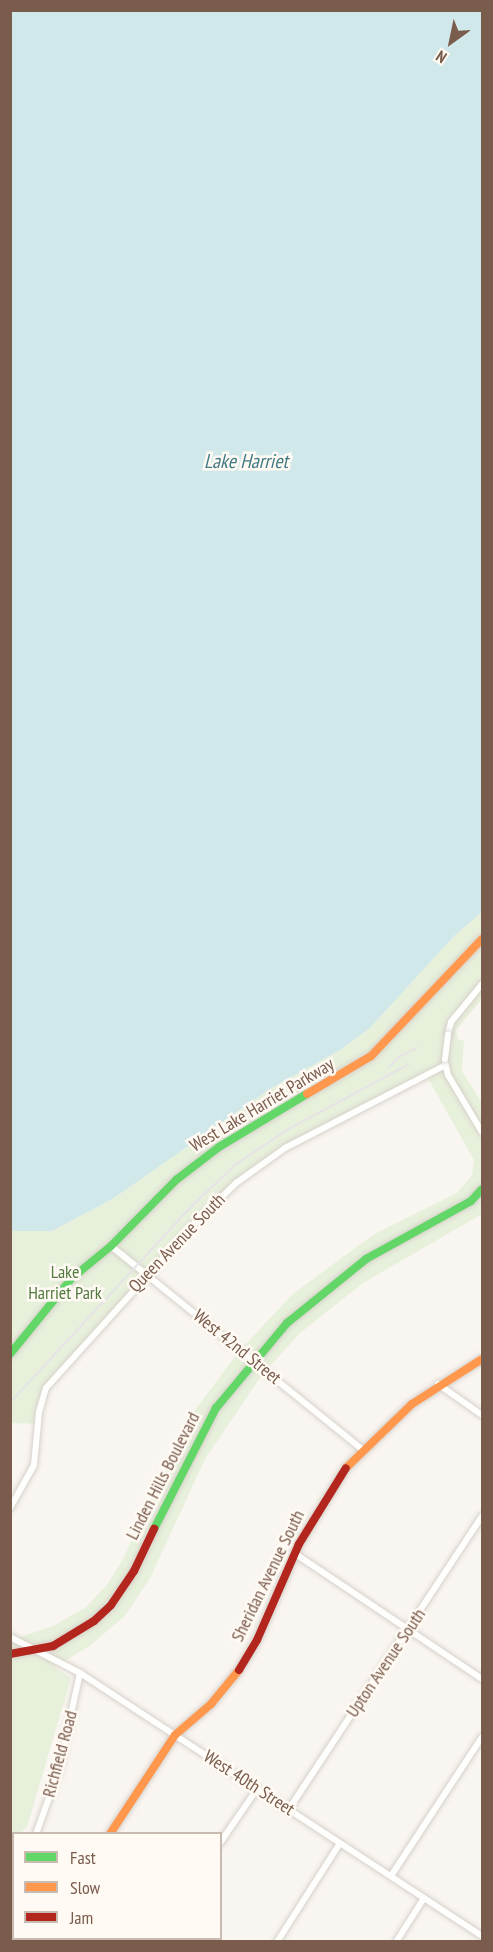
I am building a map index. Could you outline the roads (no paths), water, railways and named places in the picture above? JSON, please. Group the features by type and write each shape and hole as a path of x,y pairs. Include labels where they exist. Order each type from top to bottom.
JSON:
{"street":[{"name":"West Lake Harriet Parkway","path":"10,1354 72,1278 111,1246 134,1220 192,1166 371,1056 483,939"},
{"path":"483,984 451,1022 445,1062 483,1132"},
{"name":"Queen Avenue South","path":"10,1508 34,1465 39,1412 46,1388 146,1274 214,1203 259,1164 445,1062"},
{"name":"Linden Hills Boulevard","path":"10,1654 37,1651 94,1621 123,1588 195,1443 253,1360 338,1279 366,1259 471,1201 483,1189"},
{"name":"West 42nd Street","path":"111,1246 362,1449"},
{"name":"Sheridan Avenue South","path":"111,1832 175,1735 211,1704 241,1667 257,1640 294,1553 328,1493 362,1449 438,1384 483,1359"},
{"path":"438,1384 483,1414"},
{"name":"Upton Avenue South","path":"289,1809 483,1516"},
{"path":"294,1553 483,1679"},
{"name":"West 40th Street","path":"10,1637 80,1673 483,1936"},
{"name":"Richfield Road","path":"36,1832 58,1770 80,1673"},
{"path":"391,1876 483,1737"},
{"path":"222,1840 257,1789"},
{"path":"277,1941 340,1843"},
{"path":"396,1941 424,1898"}],"water":[{"name":"Lake Harriet","path":"11,10 482,11 482,912 454,936 370,1028 340,1050 270,1089 114,1198 52,1231 10,1231"}],"tram line":[{"path":"388,1068 399,1057 417,1048"},
{"path":"10,1403 187,1211 235,1165 289,1129 409,1064"}],"park label":[{"name":"Lake Harriet Park","path":"65,1283"}]}
